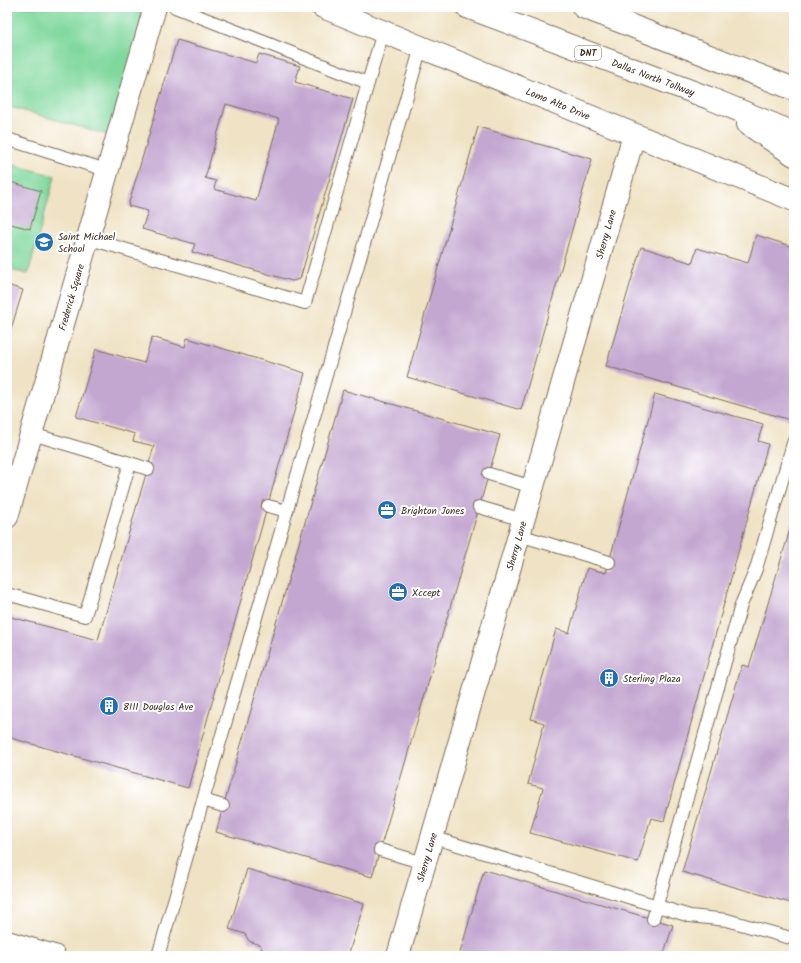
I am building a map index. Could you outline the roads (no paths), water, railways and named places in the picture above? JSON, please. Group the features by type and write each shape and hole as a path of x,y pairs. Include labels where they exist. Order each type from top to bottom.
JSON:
{"main road":[{"name":"Frederick Square","path":"7,518 106,170 155,7"},
{"name":"Lomo Alto Drive","path":"323,7 794,200"},
{"name":"Dallas North Tollway","path":"467,7 709,98 794,133"},
{"path":"583,7 794,89"},
{"path":"709,98 794,155"},
{"name":"Sherry Lane","path":"398,956 634,135"},
{"path":"7,942 54,956"}],"lane":[{"path":"175,7 368,84"},
{"path":"87,238 305,303 383,32"},
{"path":"158,956 421,47"},
{"path":"7,139 106,170"},
{"path":"32,434 148,469"},
{"path":"652,919 741,605 756,569 794,440"},
{"path":"7,594 85,616 130,463"},
{"path":"489,474 532,487"},
{"path":"268,506 287,511"},
{"path":"479,507 521,527 609,562"},
{"path":"203,800 223,806"},
{"path":"432,837 690,916 727,920 794,939"},
{"path":"380,850 424,863"}],"place":[{"name":"Saint Michael School","path":"44,242"},
{"name":"Brighton Jones","path":"387,510"},
{"name":"Xccept","path":"398,592"},
{"name":"Sterling Plaza","path":"609,678"},
{"name":"8111 Douglas Ave","path":"109,706"}]}
